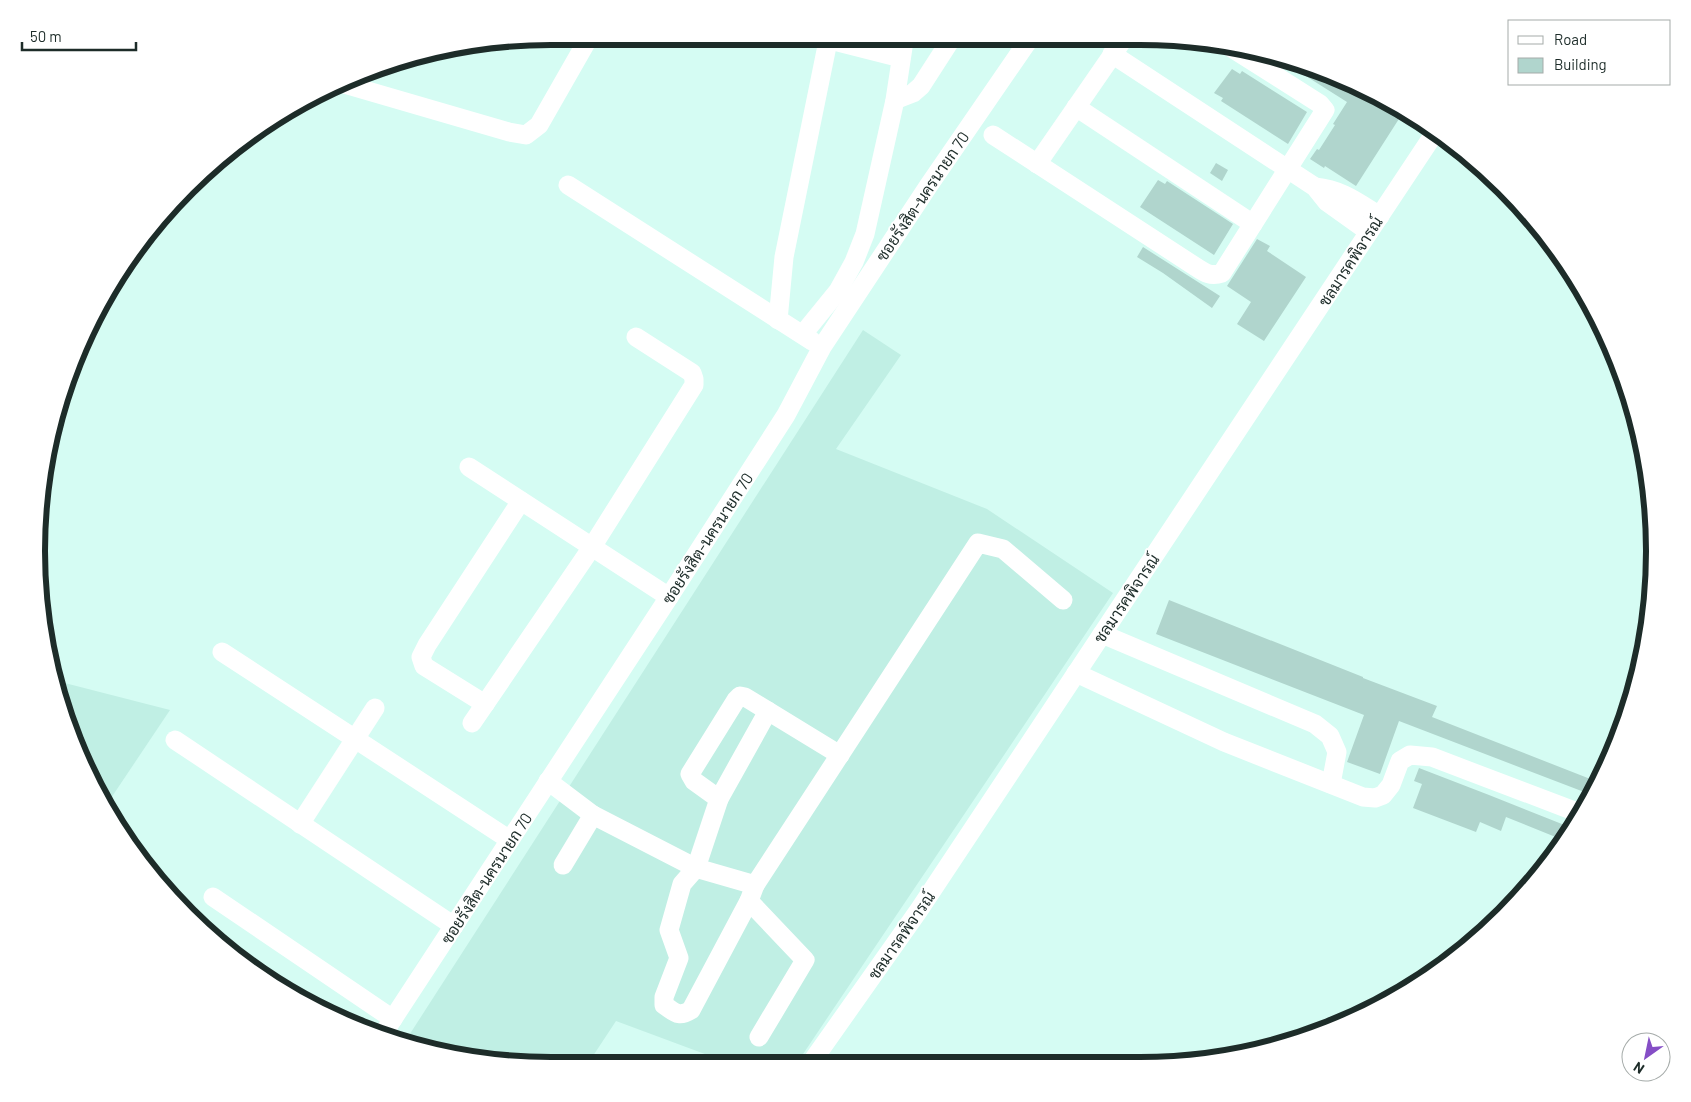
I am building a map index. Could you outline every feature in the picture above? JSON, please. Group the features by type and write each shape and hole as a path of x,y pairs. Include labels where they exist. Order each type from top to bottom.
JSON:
{"street":[{"path":"352,86 509,132 526,135 539,125 585,45"},
{"path":"778,320 784,257 827,45"},
{"path":"803,334 838,291 854,262 862,241 895,100 903,49 868,45"},
{"path":"895,100 913,93 921,86 947,45"},
{"name":"ซอยรังสิต-นครนายก 70","path":"386,1029 786,415 822,347 934,177 1025,45"},
{"path":"1037,164 1117,48 1315,187 1328,202 1374,224"},
{"path":"993,135 1208,274 1216,275 1222,273 1325,110 1320,104 1245,56"},
{"path":"1076,107 1253,224"},
{"name":"ชลมารคพิจารณ์","path":"816,1057 919,910 1431,138"},
{"path":"568,185 822,347"},
{"path":"472,723 592,547 694,385 692,373 636,337"},
{"path":"469,467 669,597"},
{"path":"485,704 424,666 421,657 522,501"},
{"path":"768,710 719,798 696,868 682,884 669,930 679,958 664,997 664,1005 679,1015 691,1010 752,893 978,543 1004,549 1063,600"},
{"path":"1102,634 1314,724 1330,736 1337,752 1332,784"},
{"path":"222,652 510,840"},
{"path":"1076,673 1224,742 1363,797 1375,798 1383,795 1391,785 1400,761 1410,755 1432,757 1574,811"},
{"path":"719,798 694,781 690,774 740,696 768,710 840,755"},
{"path":"300,824 375,708"},
{"path":"175,740 454,926"},
{"path":"548,781 592,815 696,868 752,893 805,960 759,1037"},
{"path":"563,865 592,815"},
{"path":"213,897 393,1018"}],"shaded area":[{"path":"863,330 901,355 836,449 987,509 1113,593 801,1057 713,1057 616,1021 592,1057 518,1056 485,1053 408,1036"},
{"path":"62,682 170,710 110,799 84,745"}],"building":[{"path":"1232,69 1240,74 1242,71 1307,112 1288,144 1221,101 1223,98 1214,93"},
{"path":"1296,70 1364,97 1400,117 1356,186 1325,166 1324,168 1310,159 1317,149 1319,150 1347,102"},
{"path":"1216,163 1228,170 1222,181 1210,173"},
{"path":"1158,180 1165,184 1167,181 1233,224 1214,255 1140,207"},
{"path":"1257,239 1270,246 1267,251 1306,277 1264,341 1237,324 1251,302 1227,286"},
{"path":"1143,247 1220,296 1212,308 1137,257"},
{"path":"1169,600 1437,706 1432,717 1592,779 1585,792 1399,721 1380,774 1347,762 1364,715 1156,634"},
{"path":"1419,768 1565,825 1557,838 1506,817 1501,831 1480,822 1476,832 1413,808 1422,784 1414,781"}]}
